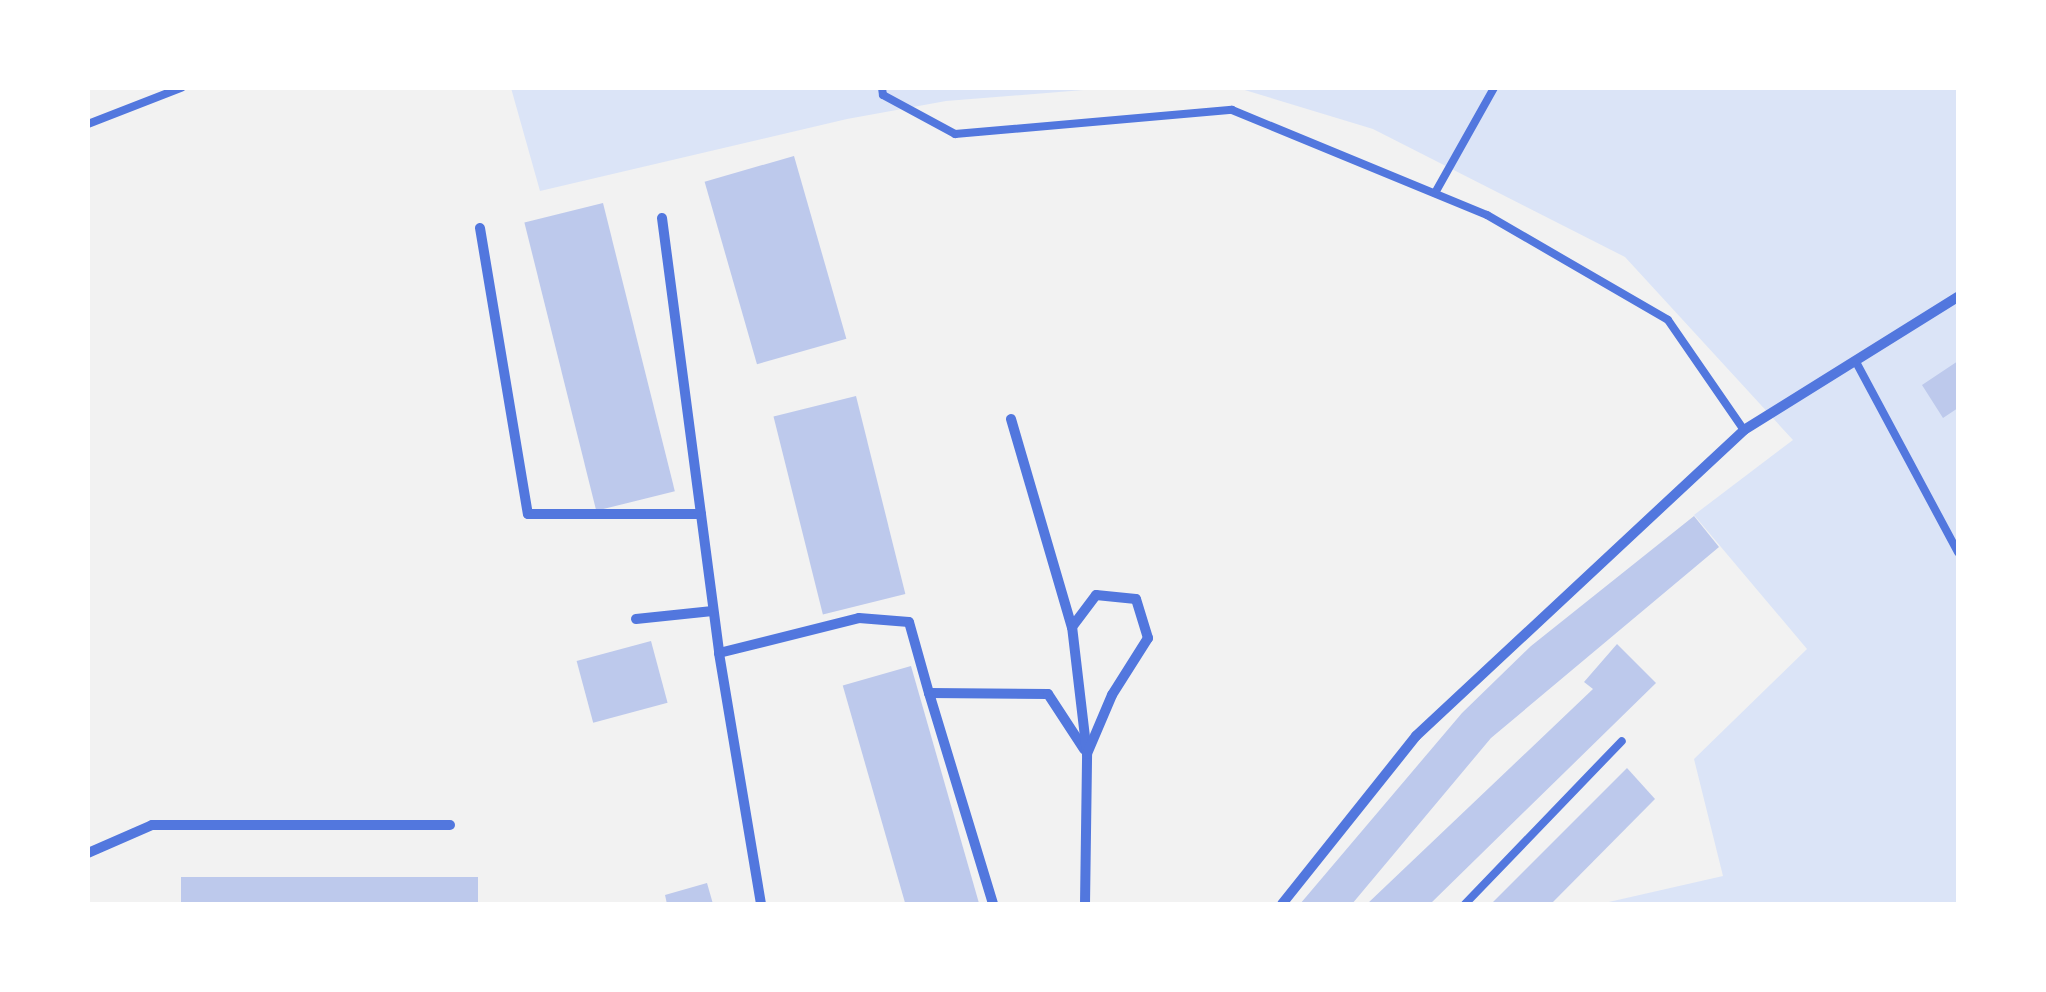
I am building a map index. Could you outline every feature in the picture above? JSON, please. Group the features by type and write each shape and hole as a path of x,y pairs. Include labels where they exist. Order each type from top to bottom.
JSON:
{"street":[{"path":"662,218 718,653 760,904"},
{"path":"480,228 528,514 700,514"},
{"path":"1282,904 1416,736 1744,430 1958,297"},
{"path":"1011,418 1072,626 1087,754 1085,904"},
{"path":"1072,626 1096,595 1136,600 1148,638 1112,695 1087,754"},
{"path":"636,620 713,612"},
{"path":"718,653 859,618 909,622 993,904"},
{"path":"929,693 1048,694 1087,754"},
{"path":"88,853 152,825 450,825"}],"lane":[{"path":"88,124 181,88"},
{"path":"882,88 882,95 955,134 1232,110 1487,215 1668,320 1744,430"},
{"path":"1435,194 1494,88"},
{"path":"1856,362 1958,552"},
{"path":"1466,904 1622,742"}],"shaded area":[{"path":"511,88 1108,88 946,101 847,119 540,191"},
{"path":"1238,88 1958,88 1958,904 1600,904 1723,876 1694,759 1807,649 1694,515 1793,440 1625,257 1373,129"}],"building":[{"path":"794,156 846,339 757,364 705,182"},
{"path":"603,203 675,491 596,511 524,223"},
{"path":"1958,361 1958,408 1943,418 1922,385"},
{"path":"856,396 905,594 823,615 774,417"},
{"path":"1694,516 1719,547 1491,738 1352,904 1300,904 1462,713 1531,646"},
{"path":"651,641 668,703 593,723 577,661"},
{"path":"1617,644 1656,683 1430,904 1367,904 1593,689 1584,682"},
{"path":"911,666 979,904 905,904 843,686"},
{"path":"1627,768 1655,799 1551,904 1491,904"},
{"path":"181,877 478,877 478,904 181,904"},
{"path":"707,883 713,904 667,904 665,895"}]}
